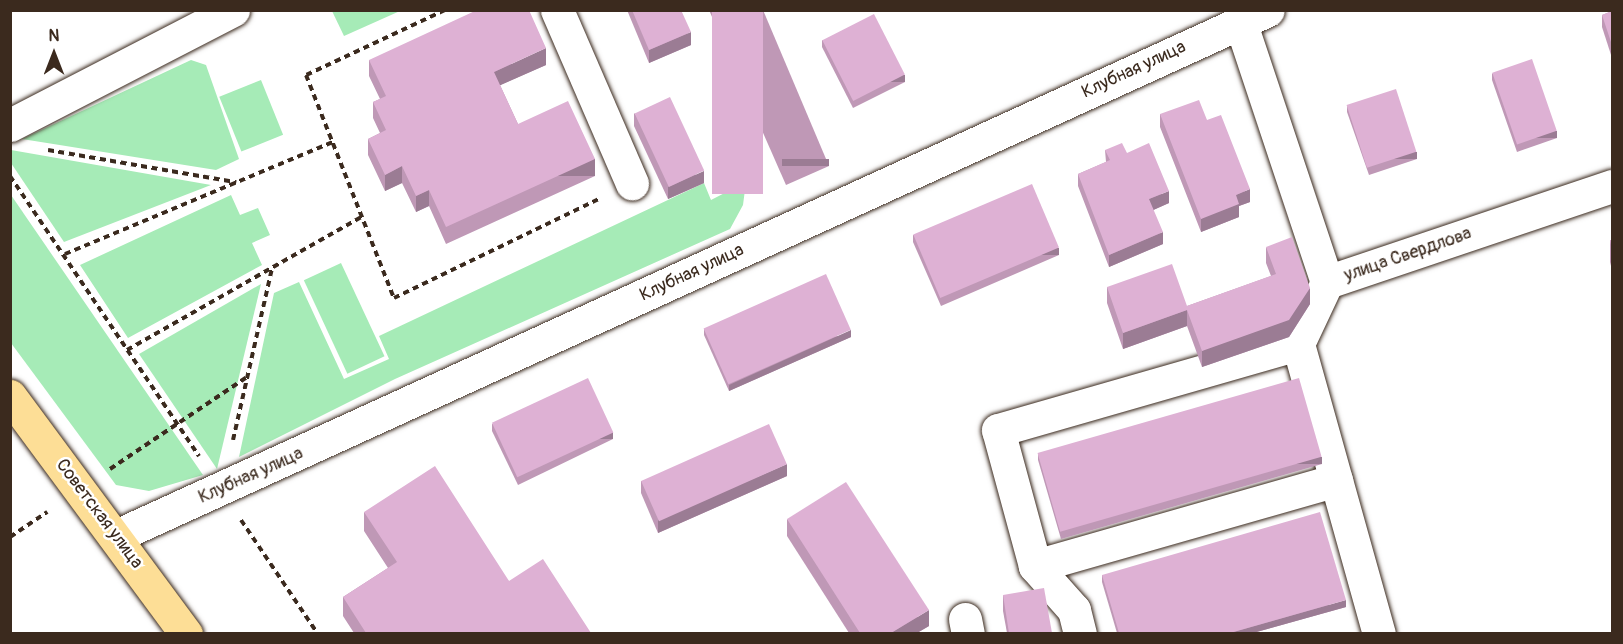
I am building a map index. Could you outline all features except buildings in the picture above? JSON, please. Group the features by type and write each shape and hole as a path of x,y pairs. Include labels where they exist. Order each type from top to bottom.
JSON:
{"main road":[{"name":"Советская улица","path":"10,396 116,536 176,630"}],"street":[{"path":"10,125 233,10"},
{"path":"557,10 632,183"},
{"name":"улица Свердлова","path":"1254,16 1327,282 1612,186"},
{"name":"Клубная улица","path":"116,536 1254,16"},
{"path":"1327,282 1298,344 1336,480 1368,631"},
{"path":"1080,633 1074,610 1035,566 998,430 1298,344"},
{"path":"1035,566 1336,480"}],"path":[{"path":"445,10 306,75 394,298 632,183"},
{"path":"65,254 333,142"},
{"path":"44,149 237,182"},
{"path":"10,176 65,254 318,633"},
{"path":"127,350 363,216"},
{"path":"221,490 272,268"},
{"path":"10,537 247,376"}],"green space":[{"path":"332,11 400,11 344,36"},
{"path":"191,60 206,65 239,159 216,170 22,139"},
{"path":"261,80 283,135 241,152 219,97"},
{"path":"11,150 211,185 64,242 11,163"},
{"path":"746,182 743,205 730,229 395,379 239,457 274,293 299,282 344,379 389,359 379,336 704,183 711,200"},
{"path":"11,195 203,475 149,491 116,485 11,343"},
{"path":"231,195 240,215 258,208 270,235 252,243 262,265 128,338 80,265"},
{"path":"341,263 385,356 347,374 304,280"},
{"path":"261,284 217,469 139,354"}]}
